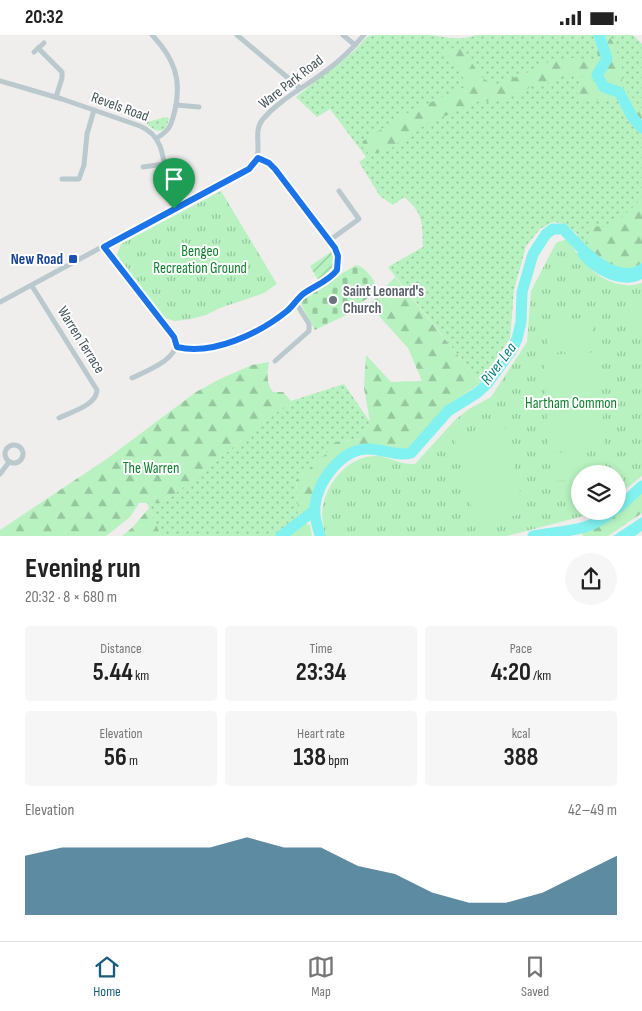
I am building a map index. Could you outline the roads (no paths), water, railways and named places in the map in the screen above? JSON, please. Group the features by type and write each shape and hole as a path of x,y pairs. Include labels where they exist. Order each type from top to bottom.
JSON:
{"street":[{"path":"152,35 167,53 176,73 178,88 170,129 157,138"},
{"path":"236,35 300,88"},
{"path":"343,35 355,45"},
{"name":"Ware Park Road","path":"258,158 257,132 259,124 271,111 300,88 326,71 364,35"},
{"path":"44,43 36,50 62,72 56,97"},
{"name":"Revels Road","path":"0,81 56,97 145,128 157,138 161,147 168,197 174,209"},
{"path":"176,105 199,107"},
{"path":"62,179 80,179 84,165 87,134 94,110"},
{"path":"0,302 249,169 258,158 269,163 330,241 338,256 337,270 330,278 301,295 296,303 285,313 266,325 234,340 201,350 187,350 177,347"},
{"path":"142,167 164,164"},
{"path":"330,241 359,219 339,191"},
{"path":"104,247 174,337 177,347 164,361 132,378"},
{"name":"Warren Terrace","path":"32,286 97,390 97,395 91,402 59,418"},
{"path":"275,361 309,331 309,324 296,303"},
{"path":"0,475 8,462"}],"water":[{"path":"585,246 605,260 620,267 635,267 642,263 642,279 625,283 606,278 597,273 582,261 577,254"},
{"path":"642,517 642,531 635,536 613,536"}],"waterway":[{"path":"599,35 607,59 597,75 604,87 619,92 633,118 642,128"},
{"name":"River Lea","path":"320,536 315,513 317,496 326,478 339,461 347,455 366,449 400,454 411,453 448,411 477,393 487,384 511,351 517,339 521,322 522,292 533,254 546,234 553,229 563,229 594,259"},
{"path":"626,501 642,486"},
{"path":"281,536 315,510"},
{"path":"533,536 585,527 600,520"}],"place":[{"name":"New Road","path":"73,259"},
{"name":"Saint Leonard's Church","path":"333,300"}],"park label":[{"name":"Bengeo Recreation Ground","path":"200,260"},
{"name":"Hartham Common","path":"571,403"},
{"name":"The Warren","path":"151,468"}]}
